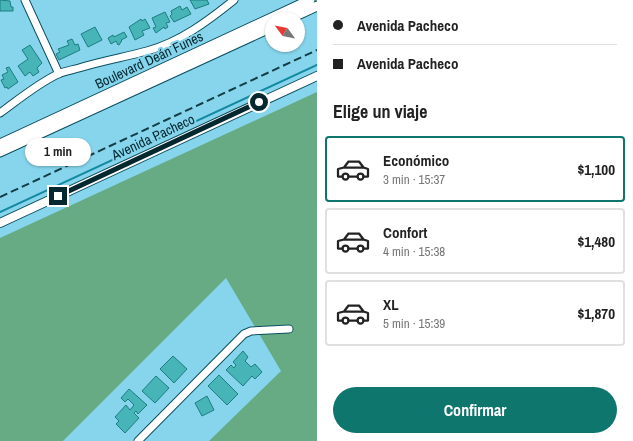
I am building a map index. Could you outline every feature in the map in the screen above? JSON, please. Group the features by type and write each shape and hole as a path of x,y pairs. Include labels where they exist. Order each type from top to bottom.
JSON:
{"main road":[{"name":"Boulevard Deán Funes","path":"0,144 310,0"},
{"path":"304,12 317,6"},
{"name":"Boulevard Deán Funes","path":"0,152 265,30"}],"street":[{"path":"25,0 59,74"},
{"path":"0,113 35,88 59,74 104,60 148,51 171,42 196,28 234,0"},
{"name":"Avenida Pacheco","path":"0,223 317,76"},
{"path":"138,441 244,334 251,330 289,329"}],"green space":[{"path":"317,92 317,441 209,441 281,371 226,278 63,441 0,441 0,238"}],"building":[{"path":"0,0 10,1 13,11 0,11"},
{"path":"190,0 207,0 209,4 195,9"},
{"path":"180,6 182,10 187,7 191,14 174,22 170,16 172,14 171,11"},
{"path":"165,12 170,22 166,23 168,27 165,29 164,27 156,33 153,28 156,27 152,18"},
{"path":"141,19 142,21 145,19 150,28 142,31 144,35 135,40 129,27"},
{"path":"95,27 102,40 88,47 81,34"},
{"path":"124,32 127,37 121,40 122,41 120,44 118,45 116,41 111,44 108,38"},
{"path":"72,39 75,45 78,44 80,50 59,60 56,54 60,52 58,49 69,45 67,41"},
{"path":"30,45 42,63 37,68 39,72 33,76 30,72 25,76 18,66 28,59 22,50"},
{"path":"9,67 18,82 8,89 7,87 5,88 1,80 4,79 2,75 8,72 6,68"},
{"path":"243,351 248,357 245,361 251,367 255,364 262,372 255,379 252,376 243,386 226,370 231,365 234,368 236,365 233,362"},
{"path":"173,356 187,369 174,383 160,369"},
{"path":"219,375 238,394 227,405 208,386"},
{"path":"156,376 169,388 155,403 142,391"},
{"path":"129,389 147,405 138,414 136,411 134,413 139,418 125,433 116,424 119,421 115,417 126,405 130,410 134,405 128,399 125,402 121,398"},
{"path":"207,396 214,410 202,416 195,403"}],"waterway":[{"path":"0,212 317,65"}],"railway":[{"path":"0,197 317,50"}],"route":[{"path":"58,196 259,102"}]}
